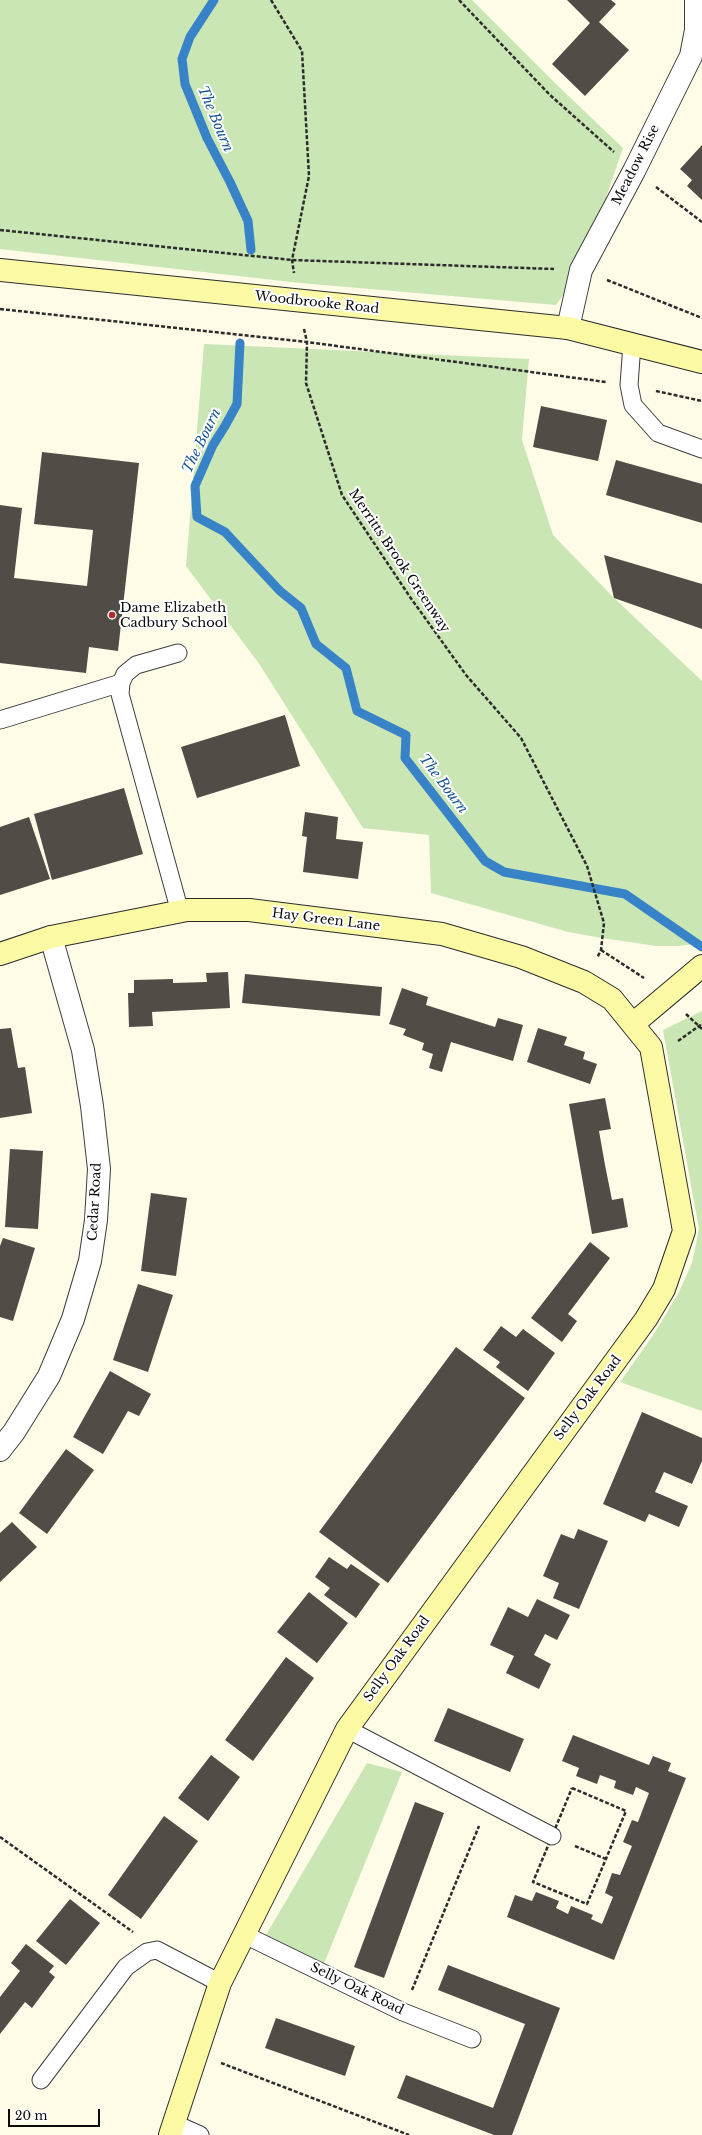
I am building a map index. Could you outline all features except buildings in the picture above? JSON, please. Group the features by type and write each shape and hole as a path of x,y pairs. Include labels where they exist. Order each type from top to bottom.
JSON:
{"street":[{"name":"Meadow Rise","path":"568,328 581,270 634,171 691,56 696,30 696,0"},
{"name":"Woodbrooke Road","path":"0,270 568,328 702,362"},
{"name":"Hay Green Lane","path":"0,954 51,937 180,912 249,910 442,934 521,957 584,982 612,999 633,1024"},
{"name":"Cedar Road","path":"0,1450 14,1432 49,1376 73,1319 90,1261 96,1220 99,1169 91,1099 83,1050 51,937"},
{"path":"633,1024 702,966"},
{"name":"Selly Oak Road","path":"171,2129 220,1983 347,1729 646,1319 664,1289 684,1231 654,1056 651,1047 633,1024"}],"lane":[{"path":"632,344 629,385 633,405 658,433 702,448"},
{"path":"178,653 136,665 125,674 121,684 120,694 180,912"},
{"path":"0,720 121,684"},
{"path":"347,1729 556,1838"},
{"name":"Selly Oak Road","path":"245,1935 403,2012 472,2039"},
{"path":"41,2080 126,1967 147,1952 157,1950 220,1983"},
{"name":"Selly Oak Road","path":"171,2129 200,2135"}],"path":[{"name":"Merritts Brook Greenway","path":"271,0 302,51 309,176 292,260 297,301 307,342 306,383 342,495 410,597 466,676 521,738 587,866 604,923 601,950"},
{"path":"459,0 550,95 634,171 702,222"},
{"path":"0,230 292,260 581,270 702,318"},
{"path":"0,309 307,342 629,385 702,401"},
{"path":"533,1882 587,1904 626,1811 572,1788"},
{"path":"403,2012 489,1802"},
{"path":"0,1837 157,1950"},
{"path":"572,1845 606,1859"},
{"path":"197,2054 409,2135"}],"green space":[{"path":"0,0 472,0 557,85 623,148 581,270 556,305 300,283 0,249"},
{"path":"204,344 529,359 522,440 553,535 614,598 702,681 702,940 694,944 679,946 656,946 596,937 568,932 431,893 429,835 363,828 260,665 186,566"},
{"path":"702,1011 702,1411 620,1382 654,1334 678,1294 692,1263 699,1229 663,1030"},
{"path":"367,1763 402,1772 323,1966 263,1940"}],"waterway":[{"name":"The Bourn","path":"214,0 190,37 182,59 185,84 207,138 248,221 251,250"},
{"name":"The Bourn","path":"240,343 237,404 213,445 195,486 197,517 225,532 280,591 301,608 316,644 346,668 357,711 406,735 405,758 485,861 504,872 625,894 702,947"}],"place":[{"name":"Dame Elizabeth Cadbury School","path":"112,615"}]}
